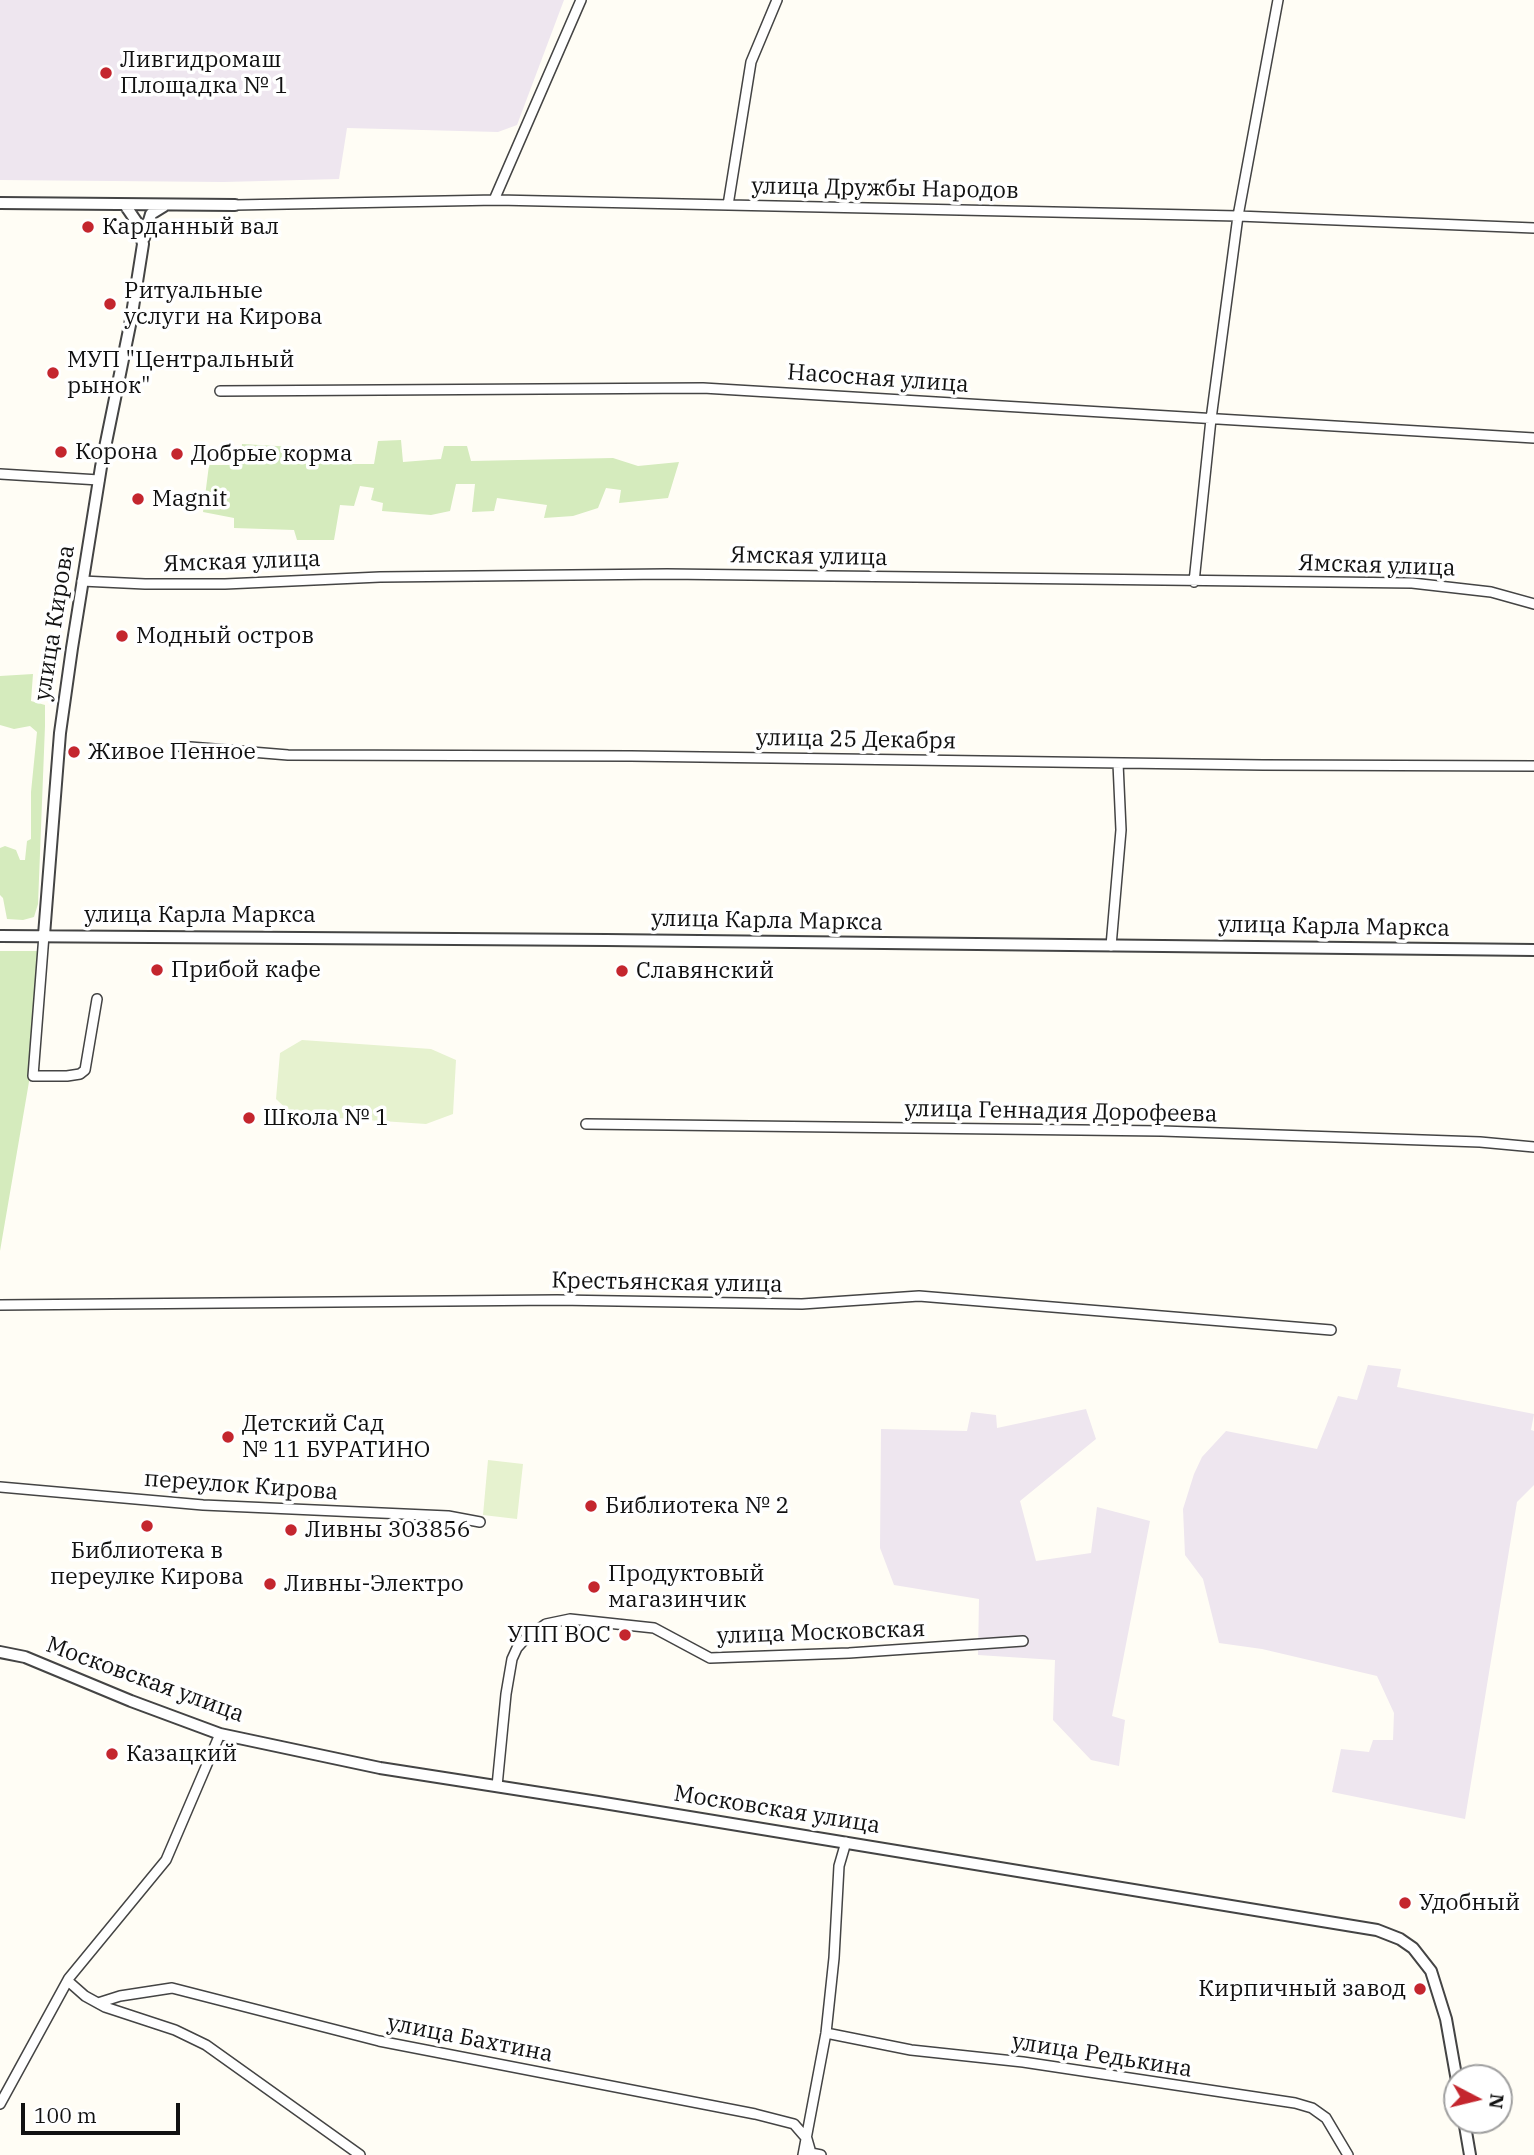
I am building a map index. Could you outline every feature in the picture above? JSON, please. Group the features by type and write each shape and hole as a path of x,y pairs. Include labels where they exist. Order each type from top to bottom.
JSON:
{"street":[{"path":"494,200 580,0"},
{"path":"728,205 751,62 777,0"},
{"path":"1194,582 1211,419 1238,216 1278,0"},
{"name":"улица Дружбы Народов","path":"235,205 494,200 1238,216 1534,228"},
{"path":"0,203 235,205"},
{"path":"125,205 141,229 143,244"},
{"name":"улица Кирова","path":"44,935 60,733 99,480 131,320 147,222 151,214 167,205"},
{"name":"Насосная улица","path":"220,391 703,388 1534,438"},
{"path":"0,474 99,480"},
{"name":"Ямская улица","path":"82,581 225,584 380,577 667,574 1412,583 1491,592 1534,604"},
{"name":"улица 25 Декабря","path":"178,746 288,755 1534,766"},
{"path":"1111,946 1121,830 1118,763"},
{"path":"44,935 33,1076 67,1076 80,1074 85,1070 97,999"},
{"name":"улица Карла Маркса","path":"0,936 1534,950"},
{"name":"улица Геннадия Дорофеева","path":"586,1124 1162,1131 1480,1142 1534,1147"},
{"name":"Крестьянская улица","path":"0,1304 544,1300 802,1304 919,1296 1331,1330"},
{"name":"переулок Кирова","path":"0,1487 202,1505 448,1516 480,1522"},
{"name":"улица Московская","path":"498,1786 509,1671 517,1648 546,1623 570,1619 654,1628 710,1658 849,1653 1023,1641"},
{"name":"Московская улица","path":"1,1651 25,1657 220,1734 380,1768 1377,1930 1400,1939 1423,1958 1438,1987 1454,2064"},
{"path":"0,2104 68,1981 166,1860 220,1734"},
{"path":"803,2155 826,2033 834,1958 839,1867 846,1842"},
{"path":"68,1981 97,2003 175,2030 206,2045 360,2155"},
{"name":"улица Бахтина","path":"97,2003 120,1996 172,1988 379,2041 755,2114 794,2124 807,2139 811,2152 821,2155"},
{"name":"улица Редькина","path":"826,2033 911,2050 1023,2062 1295,2103 1312,2108 1326,2118 1348,2155"},
{"path":"1466,2134 1470,2155"}],"shaded area":[{"path":"0,0 564,0 517,125 498,132 347,128 339,179 224,182 0,180"},
{"path":"1368,1365 1401,1369 1397,1387 1534,1414 1531,1430 1534,1431 1534,1485 1517,1502 1465,1819 1332,1792 1341,1749 1369,1752 1373,1740 1393,1740 1394,1713 1377,1676 1262,1649 1219,1643 1203,1579 1185,1555 1183,1509 1194,1474 1202,1457 1226,1431 1317,1449 1338,1396 1357,1400"},
{"path":"1086,1409 1096,1439 1020,1501 1036,1561 1091,1553 1097,1507 1150,1521 1112,1716 1125,1720 1119,1766 1091,1760 1053,1720 1055,1660 978,1655 979,1599 894,1585 880,1548 881,1429 967,1431 971,1412 996,1415 997,1428"}],"green space":[{"path":"401,440 403,462 441,459 444,446 467,446 471,461 613,458 638,466 679,462 668,498 619,503 621,490 606,488 598,508 573,516 544,518 547,505 497,498 494,511 472,512 475,484 456,484 450,511 431,515 382,511 383,503 371,500 374,488 360,486 354,506 340,505 334,540 297,540 294,530 234,528 234,518 203,512 209,465 240,465 242,444 329,449 329,464 374,464 378,441"},
{"path":"33,674 31,701 45,705 38,904 34,917 23,920 7,919 0,895 0,848 5,846 16,850 20,860 25,860 27,841 31,839 31,792 37,732 30,726 14,729 0,725 0,676"},
{"path":"0,951 39,951 30,1076 0,1251"},
{"path":"302,1040 431,1049 456,1060 453,1114 426,1124 293,1115 276,1099 280,1053"},
{"path":"488,1460 523,1464 517,1519 483,1515"}],"place":[{"name":"Ливгидромаш Площадка № 1","path":"106,73"},
{"name":"Карданный вал","path":"88,227"},
{"name":"Ритуальные услуги на Кирова","path":"110,304"},
{"name":"МУП \"Центральный рынок\"","path":"53,373"},
{"name":"Корона","path":"61,452"},
{"name":"Добрые корма","path":"177,454"},
{"name":"Magnit","path":"138,499"},
{"name":"Модный остров","path":"122,636"},
{"name":"Живое Пенное","path":"74,752"},
{"name":"Прибой кафе","path":"157,970"},
{"name":"Славянский","path":"622,971"},
{"name":"Школа № 1","path":"249,1118"},
{"name":"Детский Сад № 11 БУРАТИНО","path":"228,1437"},
{"name":"Библиотека № 2","path":"591,1506"},
{"name":"Библиотека в переулке Кирова","path":"147,1526"},
{"name":"Ливны 303856","path":"291,1530"},
{"name":"Ливны-Электро","path":"270,1584"},
{"name":"Продуктовый магазинчик","path":"594,1587"},
{"name":"УПП ВОС","path":"625,1635"},
{"name":"Казацкий","path":"112,1754"},
{"name":"Удобный","path":"1405,1903"},
{"name":"Кирпичный завод","path":"1420,1989"}]}
